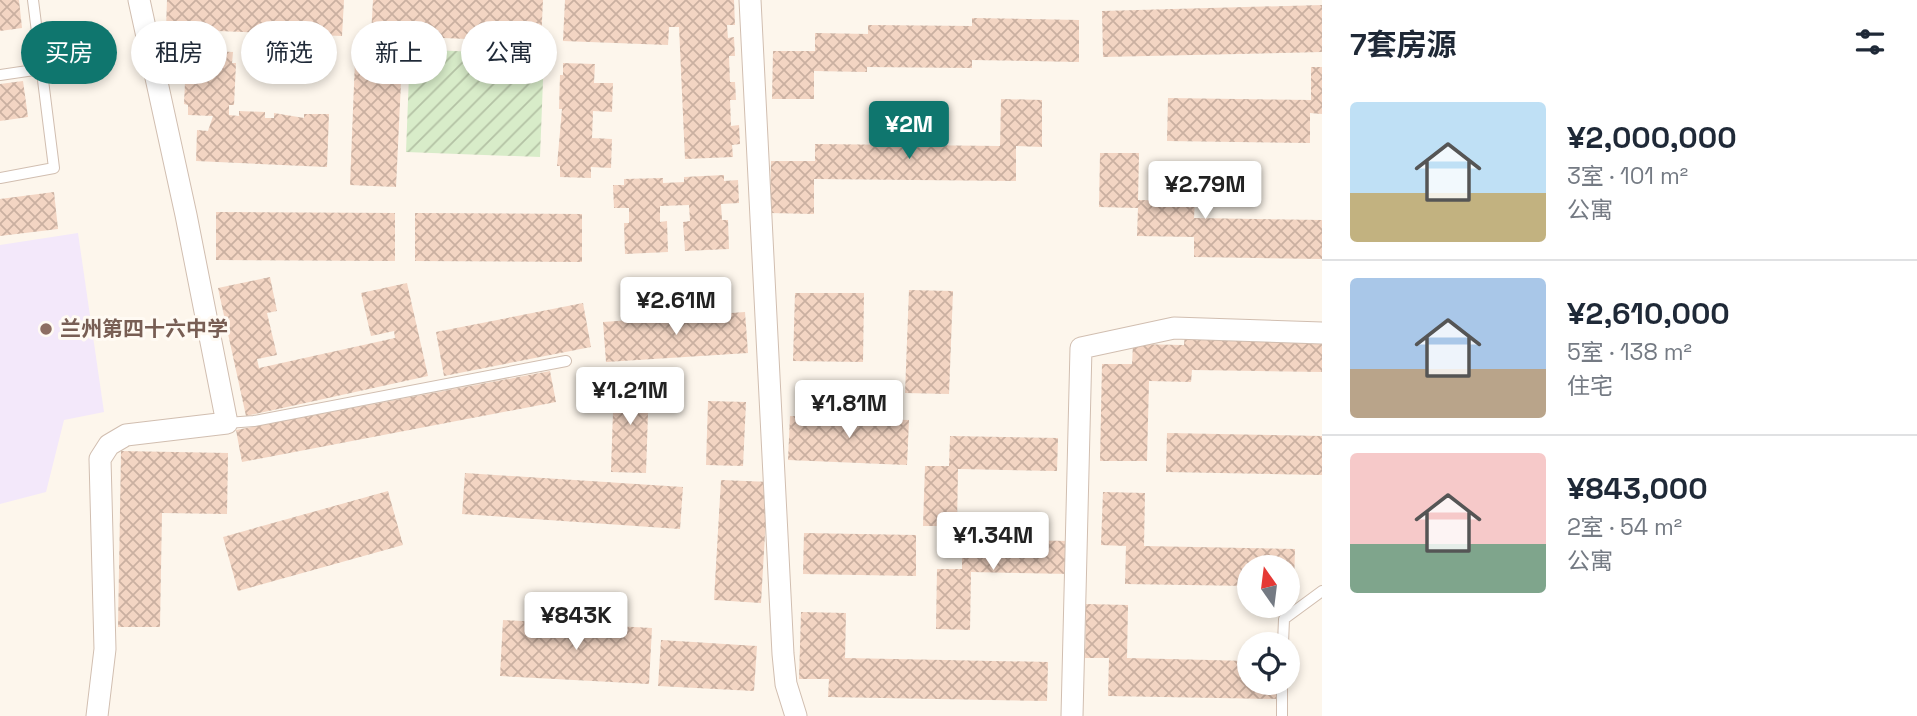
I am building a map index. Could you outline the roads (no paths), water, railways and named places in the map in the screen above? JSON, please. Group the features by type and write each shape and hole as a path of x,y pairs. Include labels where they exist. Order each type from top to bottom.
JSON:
{"street":[{"path":"97,716 105,649 100,459 109,446 127,435 227,423 186,215 139,0"},
{"path":"750,0 783,654 786,684 796,716"},
{"path":"1072,716 1081,348 1174,328 1322,333"}],"lane":[{"path":"33,0 35,21"},
{"path":"0,75 21,72"},
{"path":"0,177 54,168 43,84"},
{"path":"227,423 254,421 566,361"},
{"path":"1283,632 1284,619 1322,591"},
{"path":"1282,695 1282,716"}],"place":[{"name":"兰州第四十六中学","path":"46,329"}]}
